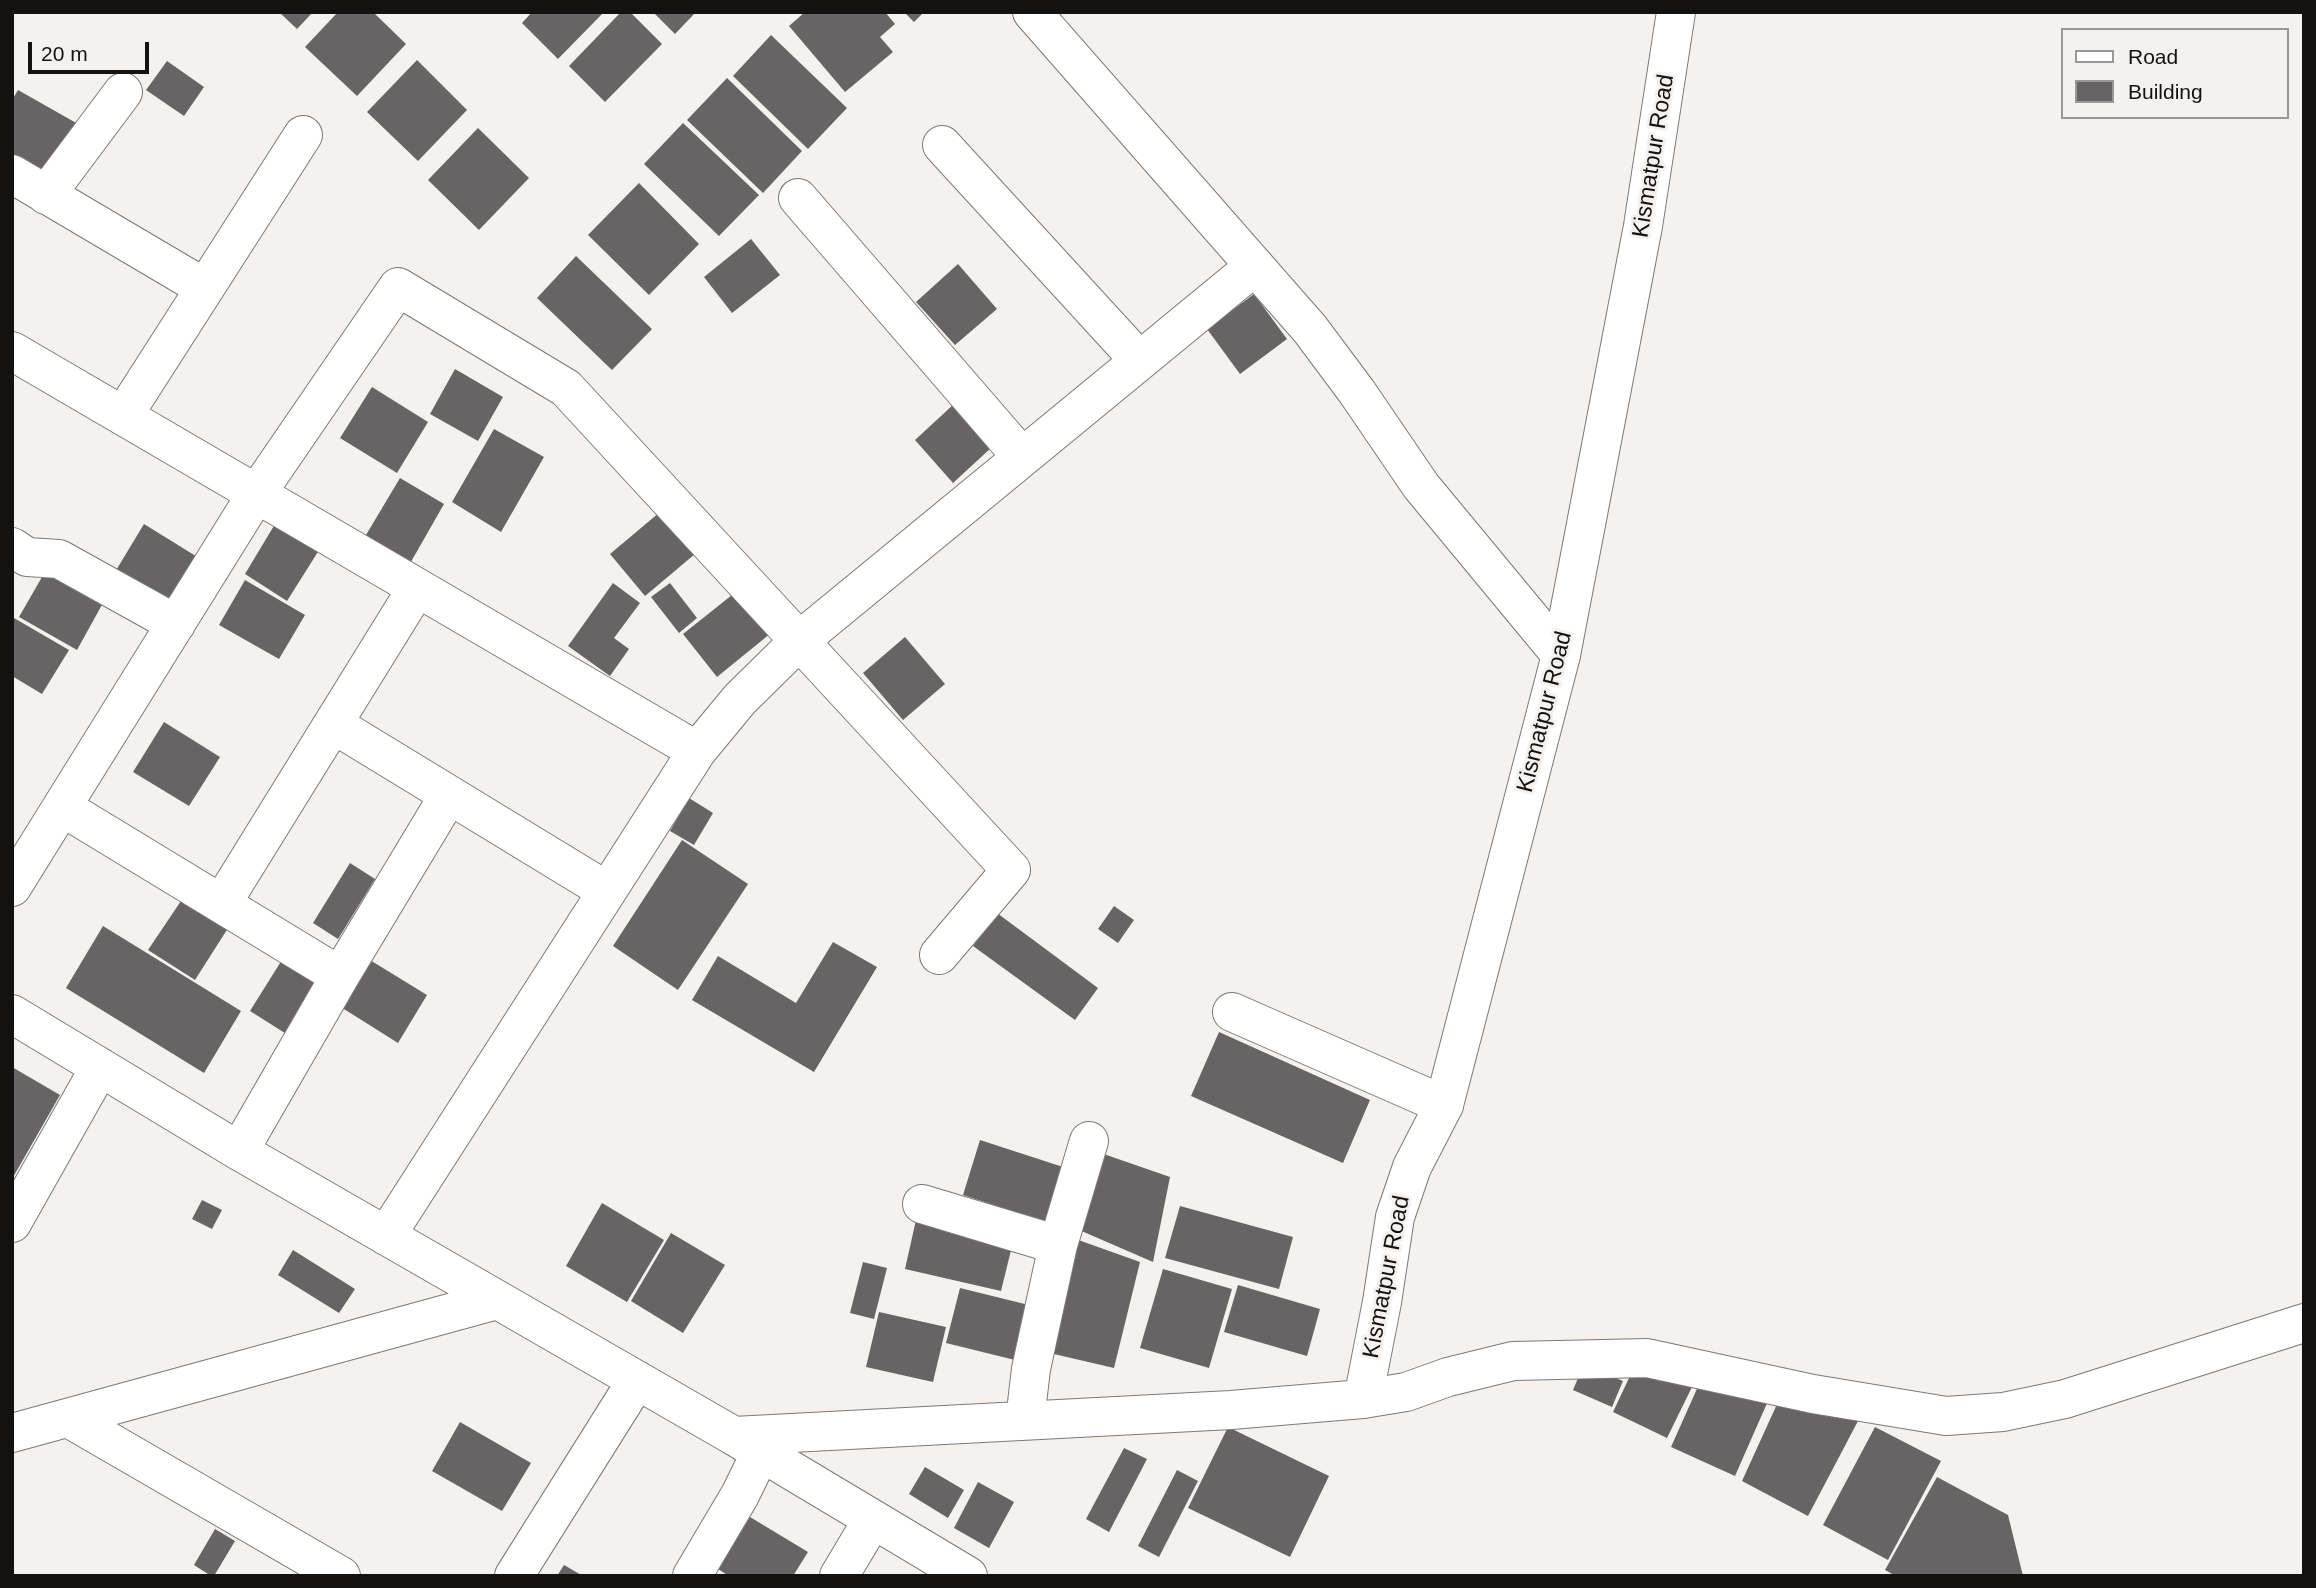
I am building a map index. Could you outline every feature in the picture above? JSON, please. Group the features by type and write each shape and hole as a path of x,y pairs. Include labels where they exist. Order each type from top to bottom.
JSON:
{"street":[{"path":"1032,12 1310,329 1421,486 1561,655"},
{"name":"Kismatpur Road","path":"1363,1399 1395,1217 1412,1167 1444,1105 1561,655 1643,226 1676,12"},
{"path":"46,195 123,92"},
{"path":"123,416 303,135"},
{"path":"942,145 1139,360"},
{"path":"12,174 205,288"},
{"path":"799,198 1022,457"},
{"path":"386,1236 697,751 740,699 799,641 1255,265"},
{"path":"12,887 257,493 398,287 566,388 1011,870 940,955"},
{"path":"12,351 697,751"},
{"path":"17,562 59,559 176,625"},
{"path":"222,903 416,588"},
{"path":"333,724 607,891"},
{"path":"239,1151 449,795"},
{"path":"62,807 340,976"},
{"path":"1232,1012 1444,1105"},
{"path":"12,1014 239,1151 748,1444 968,1576"},
{"path":"12,1223 100,1067"},
{"path":"1025,1420 1031,1369 1058,1245 1089,1141"},
{"path":"922,1203 1058,1245"},
{"path":"12,1433 497,1300"},
{"path":"748,1444 1025,1420 1231,1410 1363,1399 1406,1392 1448,1377 1513,1361 1647,1358 1813,1394 1946,1416 2003,1412 2065,1399 2304,1323"},
{"path":"514,1576 637,1380"},
{"path":"70,1419 341,1576"},
{"path":"692,1576 740,1495 748,1444"},
{"path":"839,1576 873,1519"}],"building":[{"path":"279,12 313,12 297,29"},
{"path":"338,12 373,12 406,44 357,96 305,47"},
{"path":"532,12 604,12 558,59 522,23"},
{"path":"621,12 630,12 662,44 605,102 569,66"},
{"path":"653,12 696,12 675,34"},
{"path":"805,12 885,12 895,24 880,37 893,52 845,92 789,26"},
{"path":"904,12 924,12 914,22"},
{"path":"771,35 847,108 808,149 733,76"},
{"path":"417,60 467,110 418,161 367,112"},
{"path":"167,61 204,87 184,116 146,90"},
{"path":"727,78 802,151 763,193 687,120"},
{"path":"18,90 78,124 47,179 12,159 12,100"},
{"path":"683,123 759,195 719,236 644,164"},
{"path":"478,128 529,178 479,230 428,180"},
{"path":"639,183 699,244 649,295 588,235"},
{"path":"751,239 780,275 732,313 704,277"},
{"path":"576,256 652,329 612,370 537,298"},
{"path":"958,264 997,309 955,345 916,302"},
{"path":"1254,294 1287,339 1240,374 1207,329"},
{"path":"455,369 503,397 478,441 430,414"},
{"path":"372,387 428,422 397,473 340,438"},
{"path":"954,404 992,447 953,483 915,440"},
{"path":"494,429 544,457 501,532 452,502"},
{"path":"400,478 444,504 408,567 363,540"},
{"path":"660,512 695,554 645,596 610,554"},
{"path":"278,519 321,547 287,601 245,574"},
{"path":"144,524 199,558 170,606 115,572"},
{"path":"46,570 103,603 77,650 19,617"},
{"path":"245,580 305,615 279,659 219,625"},
{"path":"613,583 640,603 614,638 629,649 610,676 568,646"},
{"path":"670,583 697,618 679,633 651,597"},
{"path":"737,591 771,633 717,677 683,634"},
{"path":"14,618 69,650 42,694 12,676"},
{"path":"905,637 945,684 903,720 863,673"},
{"path":"164,722 220,757 189,806 133,772"},
{"path":"689,798 713,813 694,845 670,831"},
{"path":"682,840 748,884 678,990 613,946"},
{"path":"350,863 375,879 338,939 313,923"},
{"path":"185,895 230,925 195,980 148,950"},
{"path":"1114,906 1134,920 1118,943 1098,929"},
{"path":"997,913 1098,988 1075,1020 973,946"},
{"path":"103,926 241,1011 204,1073 66,988"},
{"path":"833,942 877,967 814,1072 692,1000 718,956 796,1003"},
{"path":"285,955 330,984 296,1040 250,1011"},
{"path":"365,957 427,995 398,1043 336,1004"},
{"path":"1219,1032 1370,1100 1343,1163 1191,1096"},
{"path":"12,1067 60,1095 12,1179"},
{"path":"980,1140 1063,1167 1046,1222 963,1195"},
{"path":"1095,1151 1170,1177 1153,1262 1070,1226"},
{"path":"202,1200 222,1210 212,1229 192,1219"},
{"path":"602,1203 664,1240 627,1302 566,1266"},
{"path":"1180,1206 1293,1237 1279,1289 1165,1258"},
{"path":"918,1211 1015,1234 1001,1291 905,1269"},
{"path":"671,1233 725,1265 683,1333 631,1301"},
{"path":"1070,1237 1140,1262 1114,1368 1041,1351"},
{"path":"293,1250 355,1289 339,1313 278,1275"},
{"path":"863,1262 887,1268 874,1319 850,1313"},
{"path":"1163,1269 1232,1289 1209,1368 1140,1348"},
{"path":"1238,1285 1320,1309 1307,1356 1224,1332"},
{"path":"960,1288 1037,1307 1023,1362 946,1343"},
{"path":"879,1312 946,1327 933,1382 866,1367"},
{"path":"1637,1361 1692,1387 1667,1438 1613,1412"},
{"path":"1584,1364 1623,1381 1612,1407 1573,1390"},
{"path":"1704,1373 1768,1401 1735,1476 1671,1447"},
{"path":"1778,1402 1858,1421 1808,1516 1742,1481"},
{"path":"460,1422 531,1463 502,1511 432,1471"},
{"path":"1228,1427 1329,1476 1290,1557 1188,1508"},
{"path":"1875,1427 1941,1461 1888,1560 1823,1525"},
{"path":"1124,1448 1147,1459 1109,1532 1086,1519"},
{"path":"925,1467 964,1490 948,1518 909,1494"},
{"path":"1177,1470 1198,1481 1159,1557 1138,1546"},
{"path":"1937,1477 2008,1515 2023,1576 1896,1576 1885,1570"},
{"path":"978,1482 1014,1502 989,1548 954,1528"},
{"path":"750,1517 808,1552 793,1576 729,1576 718,1569"},
{"path":"215,1529 235,1541 214,1576 211,1576 194,1565"},
{"path":"564,1565 583,1576 557,1576"}]}
